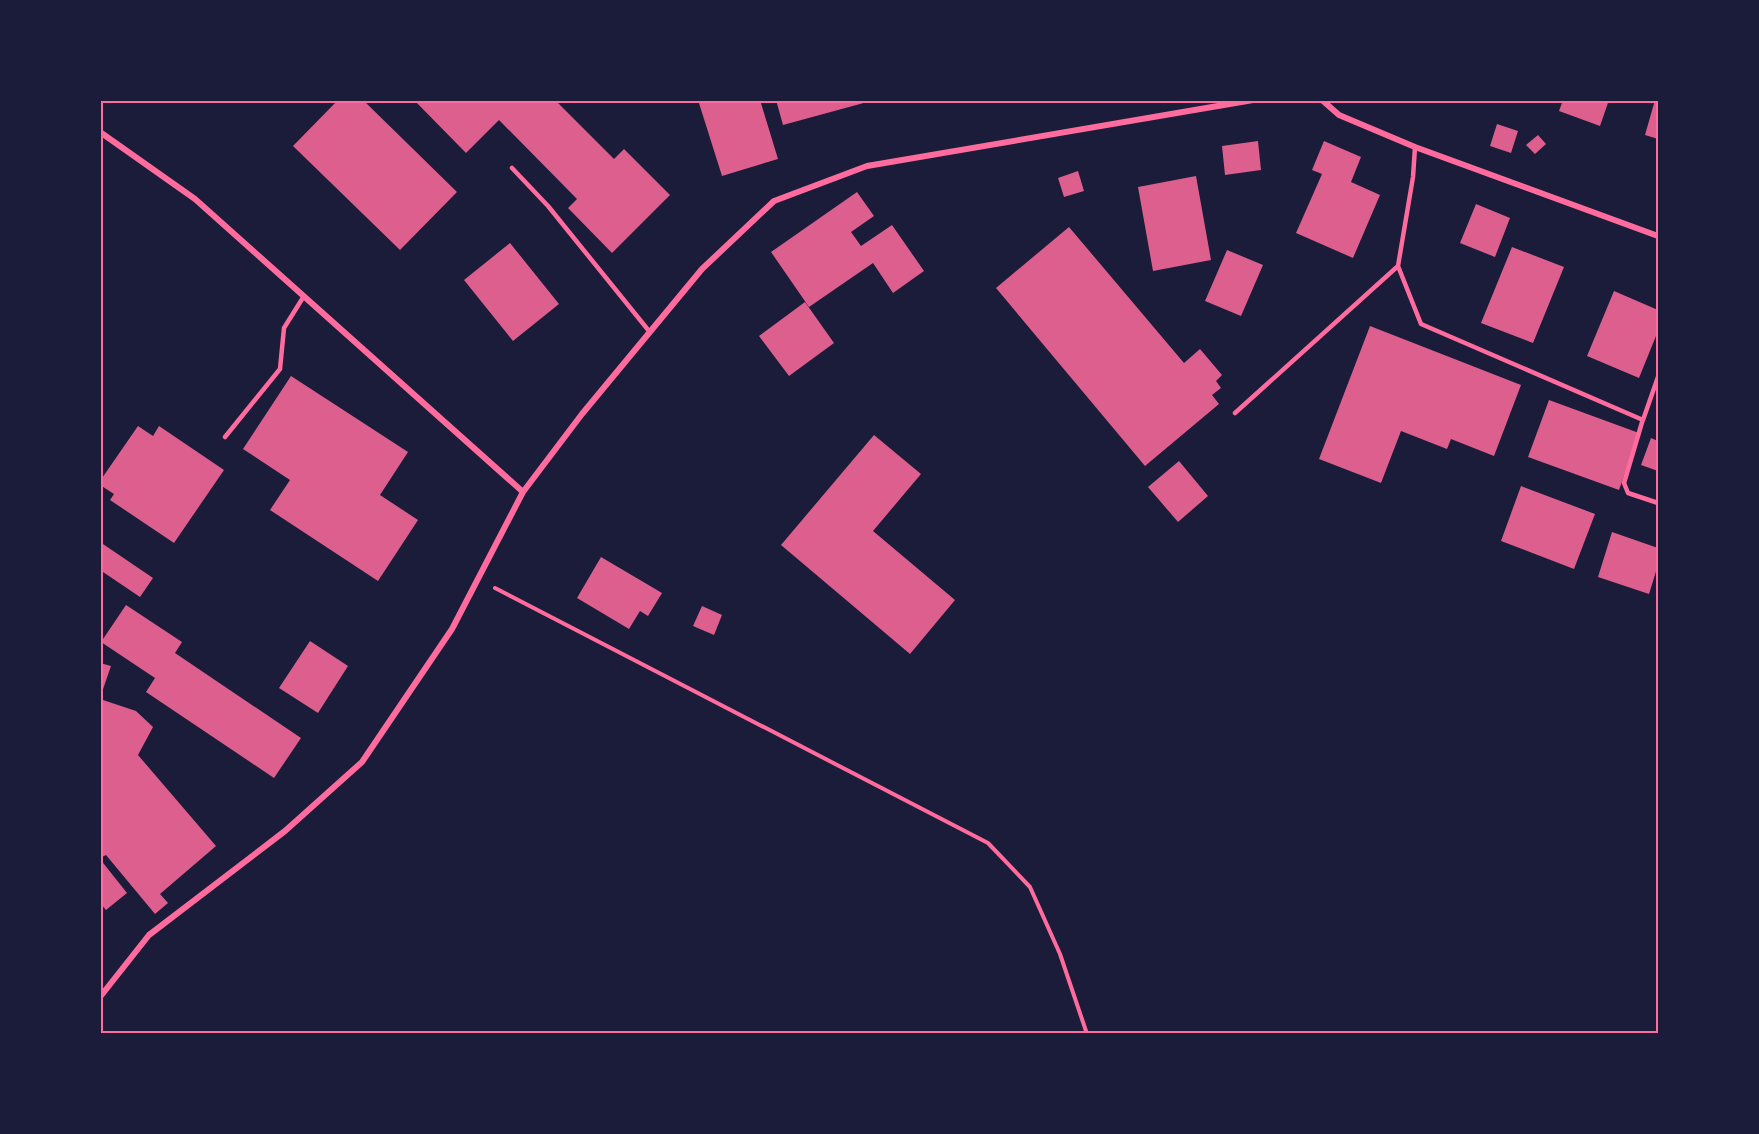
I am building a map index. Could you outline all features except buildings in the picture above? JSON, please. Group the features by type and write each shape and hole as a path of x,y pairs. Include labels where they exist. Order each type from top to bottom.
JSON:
{"street":[{"path":"100,997 149,935 285,831 362,762 452,629 523,492 582,414 702,269 774,201 867,166 1253,100"},
{"path":"1322,100 1339,115 1415,147 1659,236"},
{"path":"100,132 195,199 523,492"}],"lane":[{"path":"1415,147 1413,177 1398,266 1421,324 1643,419"},
{"path":"512,168 548,206 649,332"},
{"path":"1235,413 1398,266"},
{"path":"225,437 280,369 284,328 304,296"},
{"path":"1659,377 1643,419 1624,483 1628,493 1659,503"}],"path":[{"path":"477,579 988,843 1030,887 1060,954 1087,1034"}]}
